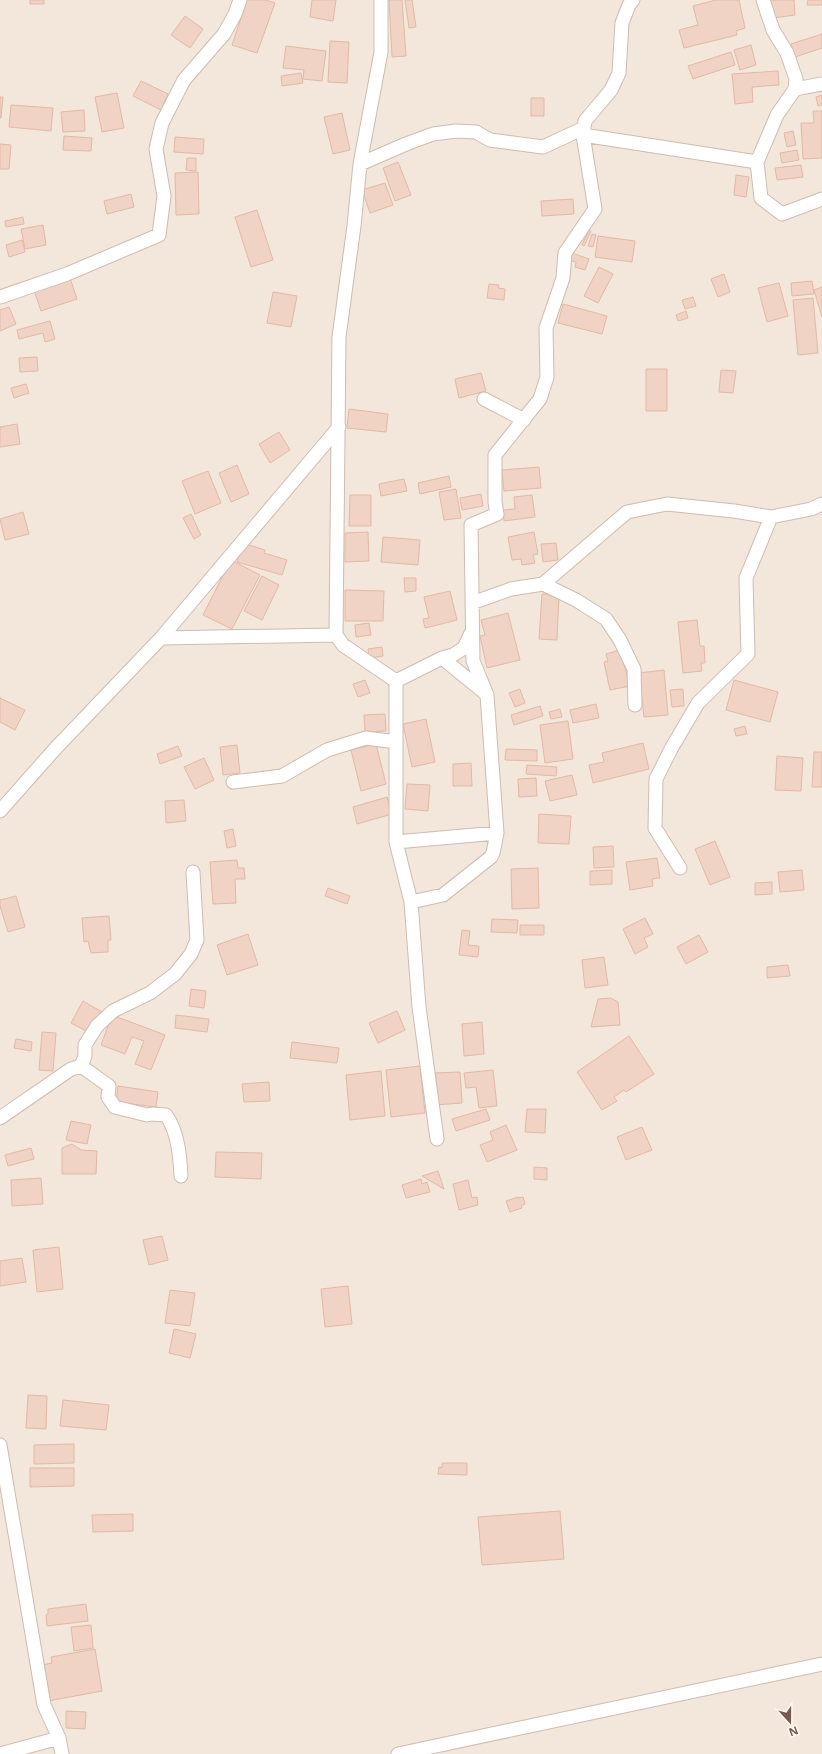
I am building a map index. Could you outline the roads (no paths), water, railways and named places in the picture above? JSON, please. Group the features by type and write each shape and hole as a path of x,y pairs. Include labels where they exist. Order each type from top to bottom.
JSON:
{"street":[{"path":"0,297 67,274 159,235 164,196 156,149 162,123 184,80 224,34 235,14 240,0"},
{"path":"382,0 381,52 360,164 354,226 339,337 336,635 343,645 396,681"},
{"path":"411,902 443,895 485,862 493,853 497,833 487,694 473,661 471,525 497,514 495,502 495,456 540,399 547,377 546,328 563,278 565,253 595,209 584,132 585,121 611,90 619,73 622,23 629,5 633,0"},
{"path":"764,0 773,30 786,53 796,79 795,89 777,115 757,162 761,198 782,214 822,199"},
{"path":"795,89 822,84"},
{"path":"360,164 433,134 456,131 476,132 490,140 543,147 584,132 757,162"},
{"path":"484,399 524,420"},
{"path":"0,811 54,750 161,638 338,427"},
{"path":"472,602 510,589 543,584 627,512 667,504 734,511 771,517 811,510 822,504"},
{"path":"680,868 655,828 656,779 671,749 698,703 748,654 746,578 771,517"},
{"path":"543,584 576,600 606,619 620,640 634,669 635,705"},
{"path":"396,681 442,658 453,655 464,648 470,637 473,620"},
{"path":"161,638 336,635"},
{"path":"442,658 487,694"},
{"path":"396,681 396,842 411,902 419,1007 436,1139"},
{"path":"233,782 282,776 327,750 366,738 396,742"},
{"path":"396,842 497,833"},
{"path":"81,1066 85,1045 97,1026 113,1011 150,993 175,974 191,954 197,940 193,872"},
{"path":"0,1118 71,1069 81,1066"},
{"path":"81,1066 109,1086 108,1097 115,1107 147,1115 166,1115 172,1123 176,1139 180,1158 181,1176"},
{"path":"0,1445 44,1705 59,1738 62,1754"},
{"path":"398,1754 822,1664"},
{"path":"0,1754 59,1738"}]}
